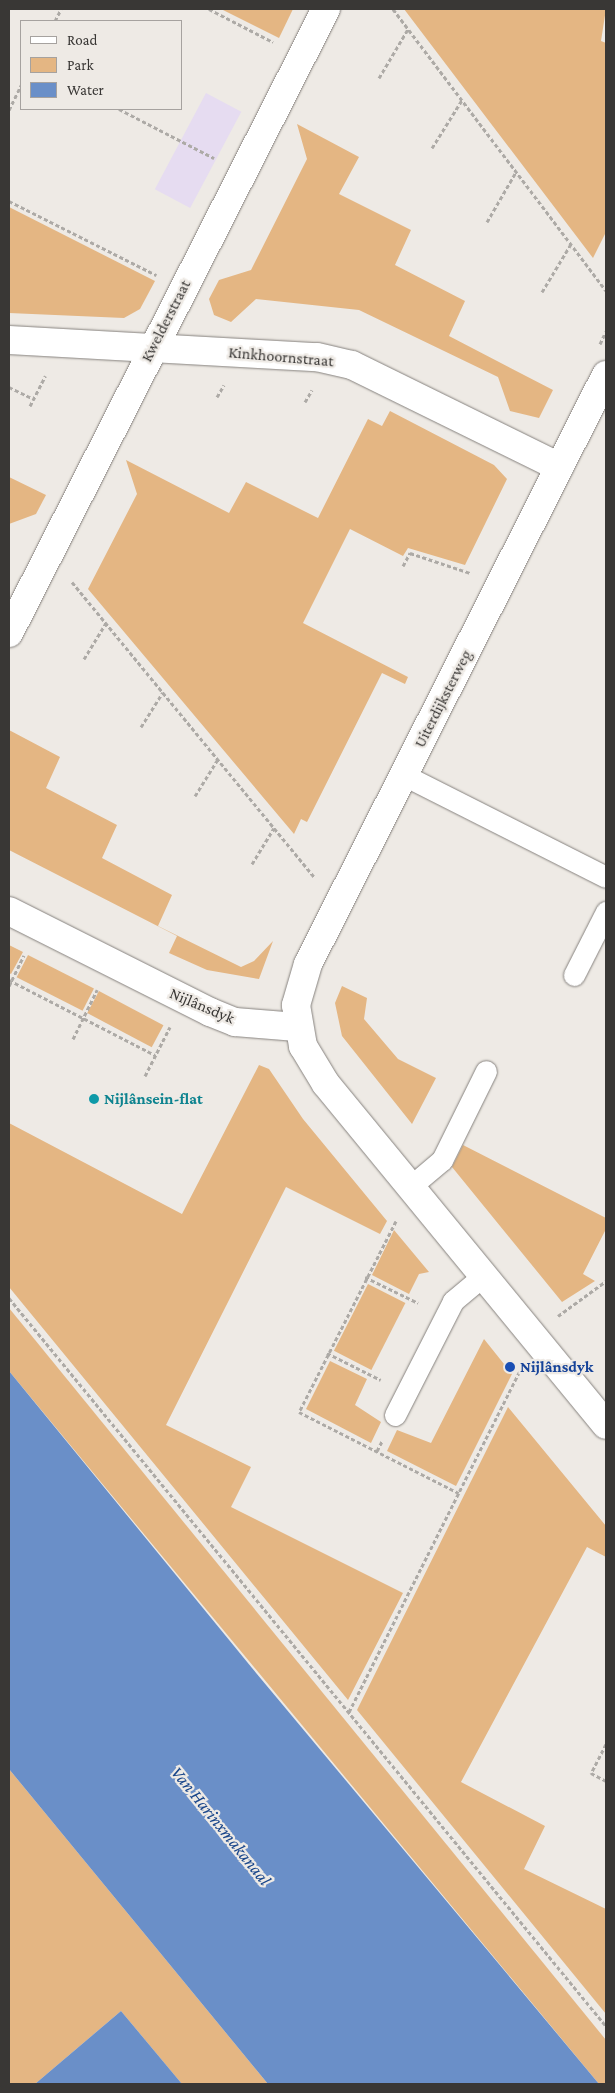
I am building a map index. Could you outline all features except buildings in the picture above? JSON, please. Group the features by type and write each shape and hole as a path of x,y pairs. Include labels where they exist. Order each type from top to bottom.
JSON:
{"street":[{"name":"Kwelderstraat","path":"9,633 152,347 326,9"},
{"name":"Kinkhoornstraat","path":"9,340 317,357 352,365 560,467"},
{"name":"Uiterdijksterweg","path":"297,1027 296,1005 308,964 606,375"},
{"name":"Nijlânsdyk","path":"9,911 184,1000 235,1022 297,1027"},
{"path":"297,1027 312,1065 606,1425"}],"lane":[{"path":"404,774 606,877"},
{"path":"574,975 606,912"},
{"path":"410,1187 442,1160 486,1071"},
{"path":"395,1415 453,1301 483,1276"}],"path":[{"path":"55,20 61,9"},
{"path":"209,9 302,56"},
{"path":"393,9 606,291"},
{"path":"379,78 408,29"},
{"path":"9,110 20,88"},
{"path":"432,148 462,100"},
{"path":"121,110 242,173"},
{"path":"487,222 516,172"},
{"path":"9,201 182,288"},
{"path":"542,292 571,244"},
{"path":"9,387 34,399"},
{"path":"403,566 410,553 470,572"},
{"path":"49,554 315,877"},
{"path":"84,659 106,623"},
{"path":"140,727 162,692"},
{"path":"195,796 218,759"},
{"path":"252,864 274,828"},
{"path":"73,1039 111,962"},
{"path":"9,980 156,1055"},
{"path":"145,1076 184,1000"},
{"path":"397,1220 365,1277 299,1412 459,1493"},
{"path":"365,1277 445,1317"},
{"path":"558,1316 605,1288 606,1281"},
{"path":"9,1298 606,2026"},
{"path":"328,1354 406,1393"},
{"path":"349,1713 520,1371"},
{"path":"606,1744 591,1773 606,1781"}],"shaded area":[{"path":"206,93 241,112 190,208 155,189"}],"green space":[{"path":"221,9 293,9 279,38"},
{"path":"404,9 606,9 601,41 606,43 606,232 593,258"},
{"path":"297,124 359,157 339,194 411,230 395,265 465,301 449,336 553,390 539,418 510,411 498,377 359,310 256,299 231,322 214,315 209,299 219,280 251,270 307,159"},
{"path":"9,207 155,281 140,309 124,318 9,313"},
{"path":"390,411 494,465 507,479 465,565 408,548 403,556 350,529 303,623 408,677 405,684 382,673 307,822 301,819 294,834 88,589 137,494 126,460 229,513 246,482 318,518 368,419 382,426"},
{"path":"9,477 46,495 36,514 9,524"},
{"path":"9,730 60,757 46,788 117,825 102,858 172,895 158,926 241,967 254,961 273,941 259,979 207,970 169,953 177,936 9,850"},
{"path":"9,945 23,952 11,974 9,973"},
{"path":"28,955 94,989 83,1011 17,977"},
{"path":"342,986 367,998 364,1019 398,1059 436,1078 412,1124 342,1036 335,1003"},
{"path":"99,991 163,1025 152,1047 87,1013"},
{"path":"259,1065 269,1069 303,1119 387,1221 380,1234 286,1187 166,1425 251,1467 231,1507 403,1593 348,1700 9,1287 9,1123 182,1214"},
{"path":"463,1145 606,1218 606,1229 583,1274 595,1281 562,1302 452,1167"},
{"path":"394,1230 429,1272 419,1274 409,1294 372,1275"},
{"path":"368,1284 405,1303 371,1370 334,1351"},
{"path":"9,1308 606,2040 606,2084 599,2084 9,1371"},
{"path":"484,1339 512,1374 456,1486 387,1451 397,1430 431,1443"},
{"path":"330,1361 367,1379 355,1405 381,1422 371,1443 306,1409"},
{"path":"508,1407 606,1526 606,1557 587,1547 461,1782 545,1826 524,1869 606,1909 606,2014 357,1710"},
{"path":"9,1769 268,2084 182,2084 121,2011 35,2084 9,2084"}],"water":[{"name":"Van Harinxmakanaal","path":"9,1371 252,1668 599,2084 268,2084 9,1769"},
{"path":"121,2011 182,2084 35,2084"}],"place":[{"name":"Nijlânsein-flat","path":"94,1099"},
{"name":"Nijlânsdyk","path":"510,1367"}]}
